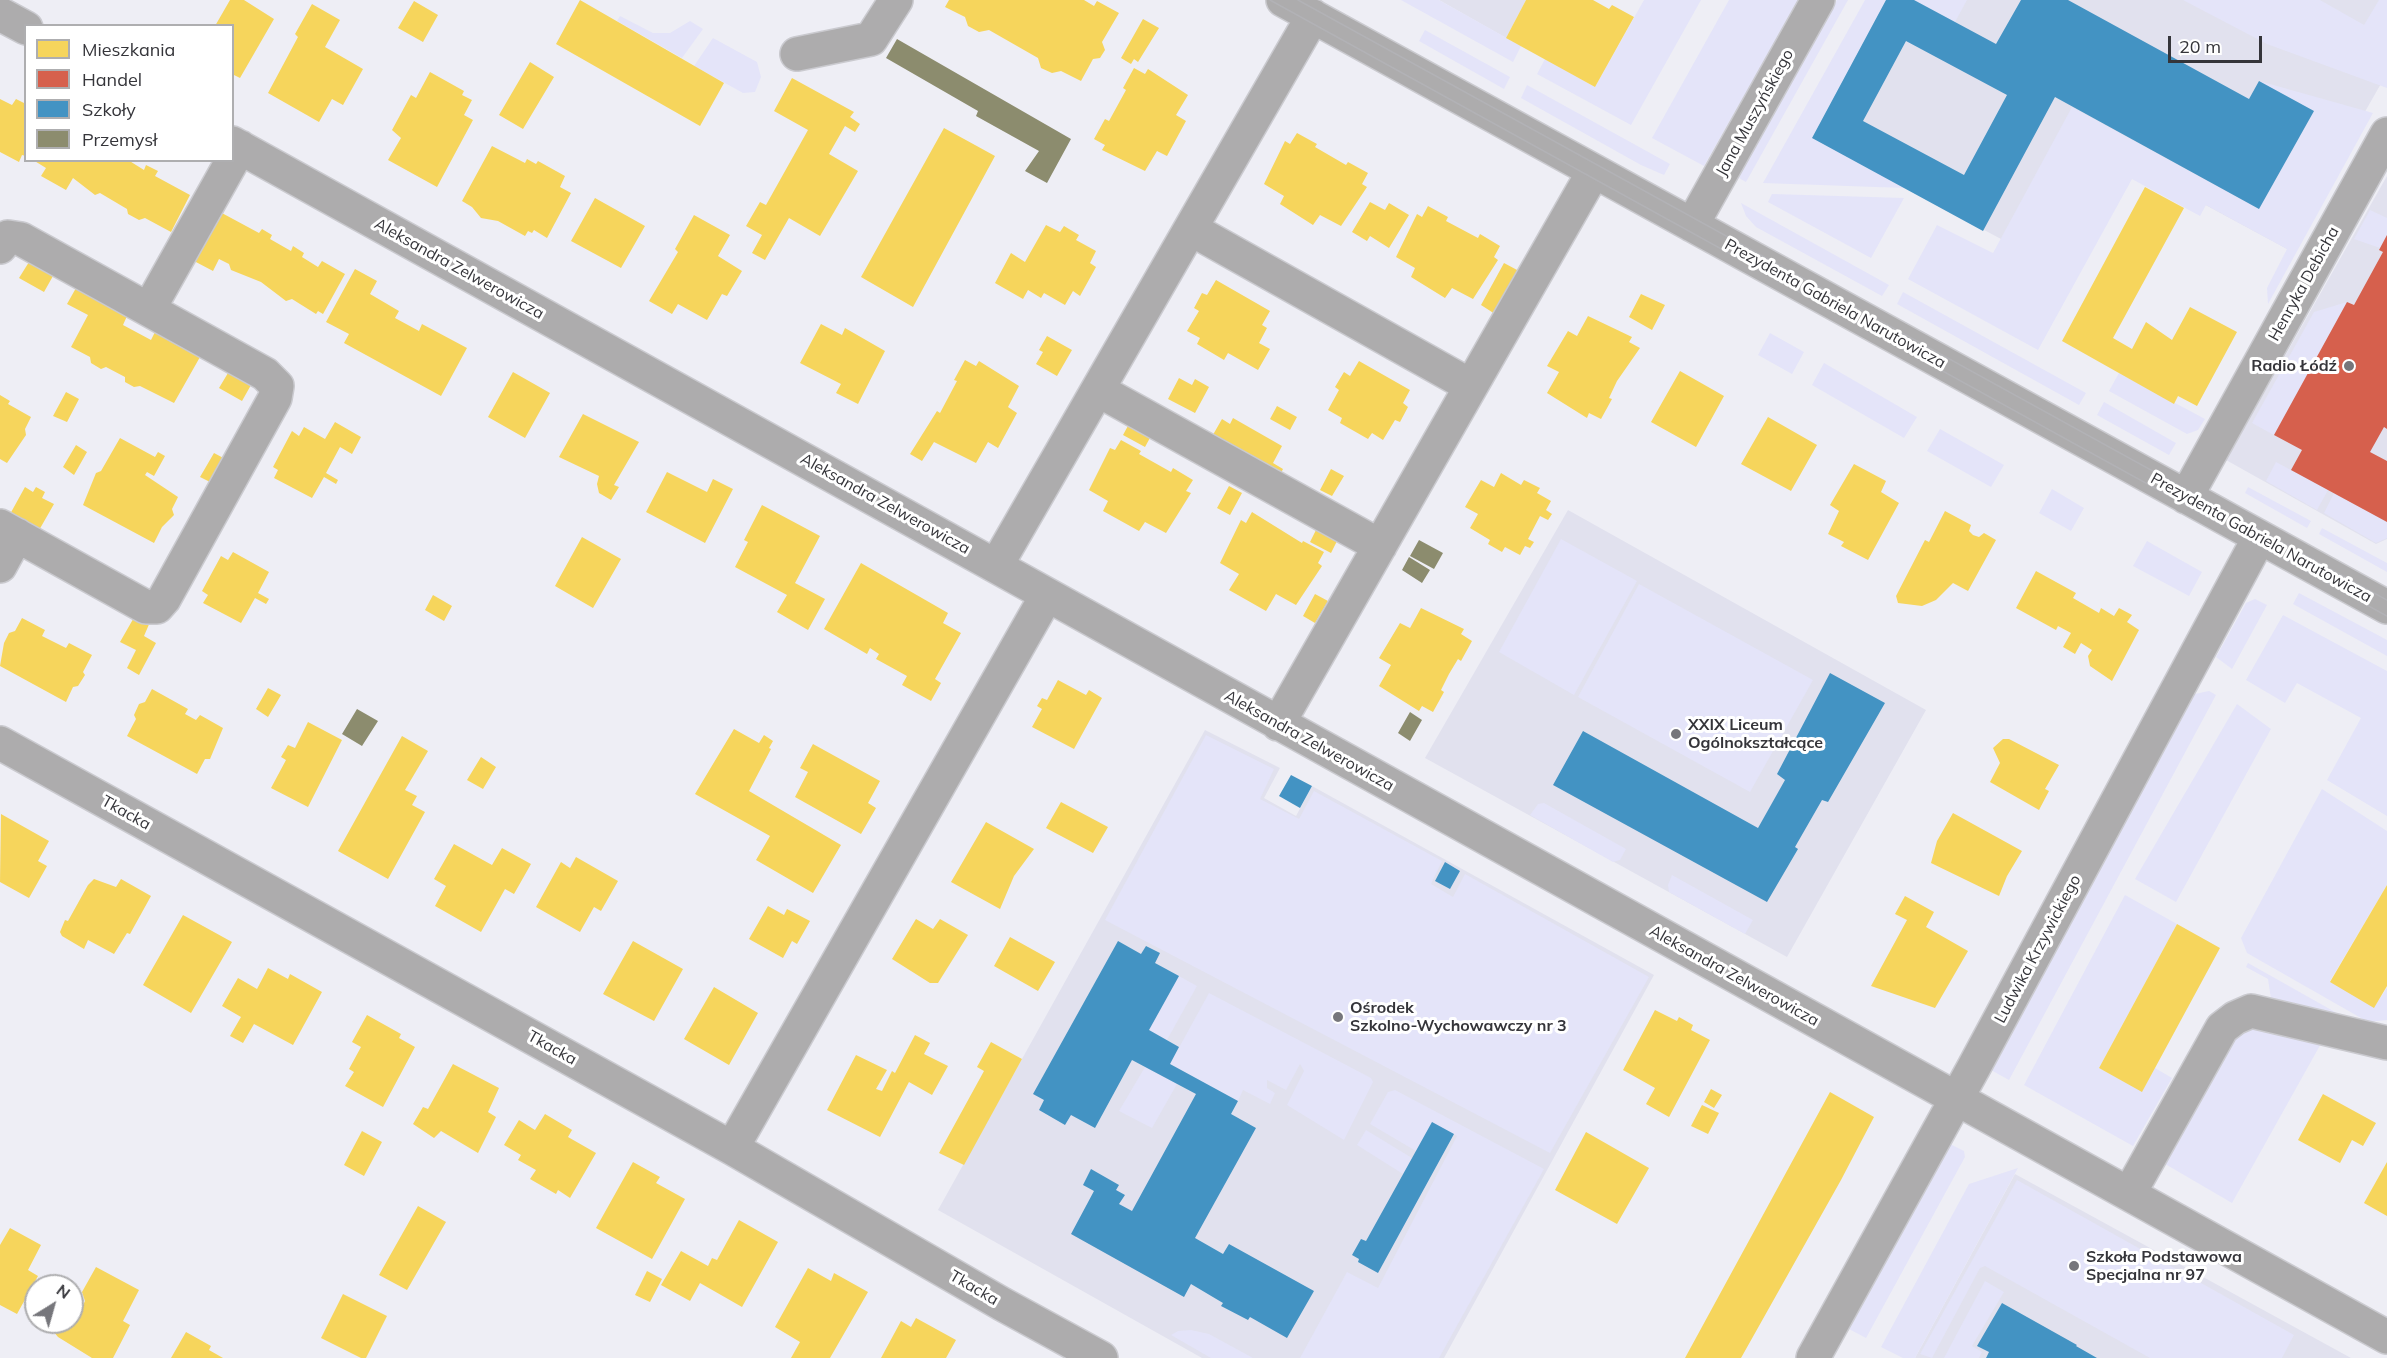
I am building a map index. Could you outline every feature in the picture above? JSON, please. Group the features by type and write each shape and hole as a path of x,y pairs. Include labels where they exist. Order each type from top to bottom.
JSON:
{"street":[{"path":"797,54 871,39 896,0"},
{"name":"Prezydenta Gabriela Narutowicza","path":"1283,0 2387,607"},
{"name":"Jana Muszyńskiego","path":"1692,225 1818,0"},
{"path":"0,14 24,27"},
{"path":"996,566 1313,16"},
{"name":"Henryka Debicha","path":"2186,497 2387,134"},
{"name":"Aleksandra Zelwerowicza","path":"236,145 2387,1337"},
{"path":"148,309 227,162"},
{"path":"1278,724 1594,171"},
{"path":"1191,229 1471,387"},
{"path":"0,247 8,237 21,238 265,374 277,386 275,398 164,599 157,607 146,608 8,530 0,566"},
{"path":"1098,390 1380,546"},
{"name":"Ludwika Krzywickiego","path":"1813,1358 1956,1099 2259,538"},
{"path":"732,1148 1047,594"},
{"name":"Tkacka","path":"0,743 732,1148 1002,1304 1101,1358"},
{"path":"2129,1194 2222,1028 2235,1018 2251,1011 2387,1043"}],"shaded area":[{"path":"1401,0 1439,0 1521,46 1513,62"},
{"path":"1439,0 1526,0 1506,38"},
{"path":"1644,0 1701,0 1631,125 1537,74 1545,59 1595,87"},
{"path":"1729,0 1799,0 1704,166 1652,138"},
{"path":"1837,0 1848,0 1746,182 1739,178 1742,171"},
{"path":"1865,0 1886,0 1812,138 1905,188 1763,183"},
{"path":"1886,0 2387,0 2387,73 2287,249 2135,167 2074,278 1812,138"},
{"path":"1914,0 1967,0 1955,22"},
{"path":"2183,0 2320,0 2364,25 2379,0 2387,0 2387,88 2267,44"},
{"path":"620,16 653,33 670,33 690,21 703,29 682,58 617,21"},
{"path":"1425,30 1510,77 1504,89 1419,41"},
{"path":"713,38 757,62 761,77 755,92 743,93 694,66"},
{"path":"2259,81 2373,113 2268,304 2267,288 2287,249 2206,205 2200,216 2132,179 2038,350 1908,279 1937,225 1993,253 2072,107 2259,209 2314,111"},
{"path":"1527,85 1670,164 1664,175 1641,165 1521,98"},
{"name":"Radio Łódź","path":"2387,176 2387,539 2376,544 2226,460"},
{"path":"1772,194 1904,198 1871,258 1768,202"},
{"path":"1741,203 1889,285 1882,296 1756,227 1746,216"},
{"path":"2370,210 2387,218 2387,235 2380,248 2354,239"},
{"path":"1903,292 2086,393 2079,405 1897,304"},
{"path":"2347,302 2274,435 2252,423 2314,312"},
{"path":"1770,333 1804,352 1792,374 1758,355"},
{"path":"1824,363 1917,417 1904,438 1812,385"},
{"path":"2119,373 2205,419 2198,430 2187,434 2109,391"},
{"path":"2104,402 2176,443 2169,455 2097,415"},
{"path":"1940,429 2004,465 1991,487 1927,451"},
{"path":"2276,462 2328,490 2317,510 2266,481"},
{"path":"2248,487 2311,521 2307,528 2245,493"},
{"path":"2052,489 2084,508 2071,531 2039,513"},
{"path":"2334,493 2387,522 2387,538 2376,543 2324,513"},
{"name":"XXIX Liceum Ogólnokształcące","path":"1568,510 1926,710 1787,957 1425,758"},
{"path":"2322,528 2387,563 2387,572 2319,534"},
{"path":"1561,539 1637,581 1574,695 1499,652"},
{"path":"2147,541 2202,572 2189,596 2133,566"},
{"path":"1639,584 1813,680 1750,792 1578,697"},
{"path":"2299,593 2387,640 2387,656 2293,604"},
{"path":"2255,599 2267,605 2232,669 2216,657 2246,603"},
{"path":"2283,615 2387,671 2387,816 2327,780 2361,718 2297,683 2285,703 2246,680"},
{"path":"2209,691 2216,695 2009,1080 1991,1070 2195,694"},
{"path":"2237,704 2271,729 2176,902 2135,879"},
{"name":"Ośrodek Szkolno-Wychowawczy nr 3","path":"1205,730 1280,768 1264,798 1296,816 1312,786 1654,975 1444,1358 1202,1358 938,1210"},
{"path":"1206,735 1274,769 1260,799 1299,819 1314,791 1442,861 1431,884 1453,897 1465,874 1649,977 1550,1153 1105,920"},
{"path":"2322,789 2387,831 2387,885 2330,981 2374,1007 2387,988 2387,1020 2368,1022 2247,953 2241,938"},
{"path":"1544,803 1626,849 1620,860 1613,862 1530,815 1538,804"},
{"path":"1672,875 1753,920 1745,934 1669,892 1668,885"},
{"path":"2125,895 2177,924 2099,1068 2142,1091 2155,1068 2172,1078 2133,1146 2024,1085"},
{"path":"2248,963 2367,1030 2271,999 2268,979 2246,967"},
{"path":"1179,976 1197,986 1167,1040 1149,1030"},
{"path":"1209,993 1371,1078 1373,1082 1344,1140 1287,1105 1304,1071 1300,1064 1286,1090 1267,1080 1267,1088 1275,1093 1270,1104 1243,1090 1238,1101 1170,1064"},
{"path":"2250,1027 2323,1040 2232,1203 2160,1161 2229,1038"},
{"path":"1145,1067 1177,1084 1152,1128 1119,1111"},
{"path":"1395,1090 1544,1169 1439,1358 1300,1358 1347,1272 1378,1288 1457,1136 1432,1122 1416,1151 1370,1124 1388,1092"},
{"path":"1366,1130 1412,1158 1403,1174 1357,1145"},
{"path":"1950,1144 1964,1151 1965,1157 1866,1338 1849,1329"},
{"path":"2018,1168 1915,1358 1903,1358 1881,1347 1969,1184"},
{"name":"Szkoła Podstawowa Specjalna nr 97","path":"2015,1174 2351,1358 1915,1358"},
{"name":"Szkoła Podstawowa Specjalna nr 97","path":"2017,1180 2294,1335 2282,1358 2150,1358 1985,1266 1980,1268 1932,1358 1920,1354"},
{"path":"1985,1281 2004,1292 1972,1346 1982,1352 1979,1358 1944,1358"},
{"path":"1191,1330 1209,1334 1253,1358 1211,1358 1171,1335 1178,1331"}],"building: Mieszkania":[{"path":"230,0 244,0 274,19 240,78 234,75 234,24 216,24"},
{"path":"580,0 724,83 700,126 556,44"},
{"path":"949,0 1084,0 1094,6 1097,1 1119,13 1102,42 1105,50 1100,58 1093,59 1081,81 1061,71 1052,73 1041,68 1038,58 989,30 979,32 968,26 965,17 945,7"},
{"path":"1526,0 1593,0 1609,9 1612,5 1634,17 1595,87 1506,38"},
{"path":"414,1 438,15 423,42 398,28"},
{"path":"312,4 340,20 325,47 363,69 343,105 332,99 319,122 268,93 298,37 295,34"},
{"path":"1143,19 1159,28 1138,62 1134,59 1131,64 1121,58"},
{"path":"530,62 554,77 523,129 499,115"},
{"path":"1134,68 1145,74 1148,69 1188,95 1176,115 1186,121 1167,156 1157,151 1145,171 1102,150 1105,145 1094,139 1105,119 1109,121 1126,90 1123,88"},
{"path":"430,72 464,91 462,95 472,100 464,115 473,120 437,187 388,160 401,138 392,130 411,95 416,98"},
{"path":"792,78 854,112 850,117 860,124 855,132 845,126 829,154 858,171 820,236 789,218 765,260 752,253 762,235 746,226 760,202 766,205 808,130 774,111"},
{"path":"0,99 12,105 16,99 24,103 24,156 22,155 19,162 0,152"},
{"path":"944,128 995,156 913,307 861,277"},
{"path":"1297,133 1317,144 1315,147 1346,165 1348,162 1368,173 1362,184 1367,187 1341,226 1320,215 1313,225 1280,204 1284,196 1264,184 1285,141 1290,144"},
{"path":"492,146 525,163 527,159 536,164 538,161 565,176 560,187 571,193 547,238 534,230 532,233 528,231 525,236 498,221 481,218 472,207 462,201"},
{"path":"36,162 131,162 144,170 146,165 158,171 155,176 190,195 171,232 145,218 139,220 128,214 127,209 100,193 95,195 73,178 66,190 41,176 46,168"},
{"path":"2145,187 2184,208 2113,338 2132,349 2146,322 2172,340 2190,307 2237,332 2197,406 2178,396 2174,404 2062,341"},
{"path":"595,198 645,226 621,268 571,241"},
{"path":"1370,202 1385,210 1389,203 1409,215 1389,248 1370,236 1367,241 1352,232"},
{"path":"1428,206 1448,217 1446,221 1478,238 1480,234 1500,246 1494,257 1498,260 1473,299 1452,288 1445,298 1411,277 1415,268 1396,257 1417,214 1422,217"},
{"path":"220,212 259,233 262,229 272,235 270,239 291,251 293,246 304,253 302,257 318,267 322,261 345,274 323,314 318,311 316,314 292,299 286,301 261,282 231,270 229,264 219,259 213,271 194,261"},
{"path":"694,215 730,235 718,256 742,271 727,296 722,294 707,320 678,304 672,314 649,301 678,252 675,249"},
{"path":"1046,225 1060,232 1064,226 1079,235 1076,240 1096,251 1090,263 1096,267 1080,296 1073,291 1065,305 1044,293 1041,298 1028,290 1023,299 995,283 1011,253 1025,262"},
{"path":"29,262 53,276 44,292 19,278"},
{"path":"1504,263 1519,271 1495,314 1481,305"},
{"path":"355,269 377,281 370,294 399,311 395,318 419,331 422,324 467,348 441,396 344,343 349,334 326,322"},
{"path":"1216,280 1270,311 1262,325 1267,328 1259,343 1270,349 1258,370 1228,353 1224,360 1197,344 1200,338 1187,331 1199,311 1194,308 1202,293 1207,295"},
{"path":"76,288 127,316 123,325 151,340 155,332 200,357 174,403 140,386 134,387 125,382 125,377 106,367 101,369 91,363 90,357 71,347 88,315 67,304"},
{"path":"1641,294 1665,305 1652,330 1629,317"},
{"path":"1588,316 1632,337 1629,342 1640,348 1617,381 1609,398 1612,399 1601,419 1589,413 1587,418 1547,393 1559,372 1547,366 1568,331 1577,336"},
{"path":"821,324 842,335 845,328 885,351 858,404 836,393 841,384 800,363"},
{"path":"1047,336 1072,350 1057,376 1036,364 1043,352 1039,350"},
{"path":"965,360 976,366 979,361 1019,386 1008,407 1017,413 998,448 988,442 976,463 934,442 922,461 910,454 937,411 940,413"},
{"path":"1359,361 1410,390 1403,403 1408,407 1400,422 1395,420 1383,440 1372,433 1368,439 1340,423 1342,418 1328,410 1339,390 1335,387 1344,372 1350,376"},
{"path":"1680,371 1724,396 1696,447 1651,422"},
{"path":"513,372 550,393 525,438 488,417"},
{"path":"228,373 251,385 242,401 219,388"},
{"path":"1179,378 1192,385 1195,379 1209,387 1195,413 1168,399"},
{"path":"66,392 79,399 67,422 53,416"},
{"path":"0,395 10,401 8,404 31,417 25,429 26,435 7,463 0,459"},
{"path":"1277,406 1297,417 1290,430 1270,419"},
{"path":"583,414 639,442 614,485 619,487 611,500 599,493 597,484 599,476 559,457"},
{"path":"1768,417 1817,445 1791,491 1741,464"},
{"path":"1233,418 1282,446 1273,463 1283,469 1278,479 1210,440 1222,419 1230,424"},
{"path":"335,422 361,437 352,454 340,447 326,473 338,480 336,484 324,477 312,498 274,478 278,470 273,467 292,431 299,436 304,427 325,439"},
{"path":"1129,424 1151,436 1145,447 1123,435"},
{"path":"120,438 155,457 158,452 165,456 154,476 147,472 145,475 178,497 172,509 174,515 162,527 154,543 83,505 96,473 101,471"},
{"path":"1121,440 1141,451 1139,454 1171,472 1173,468 1193,480 1186,491 1191,493 1166,533 1145,522 1139,531 1103,511 1108,501 1089,490 1110,448 1115,450"},
{"path":"76,445 87,452 74,475 63,467"},
{"path":"214,453 229,461 216,485 200,477"},
{"path":"1854,464 1886,481 1881,492 1899,503 1868,560 1841,546 1844,542 1828,534 1839,511 1830,505"},
{"path":"1331,469 1344,476 1332,496 1320,490"},
{"path":"667,472 707,492 713,479 733,489 705,543 646,512"},
{"path":"1501,473 1521,485 1524,480 1540,488 1537,493 1551,501 1546,510 1552,514 1548,520 1540,516 1528,539 1534,542 1530,548 1525,546 1520,555 1505,547 1502,552 1488,544 1490,540 1470,528 1478,514 1465,507 1481,480 1494,487"},
{"path":"1229,486 1242,493 1230,515 1217,508"},
{"path":"25,487 33,492 36,487 45,492 42,498 54,504 38,532 9,516"},
{"path":"762,505 820,536 795,583 825,599 808,630 777,612 787,595 735,567 748,542 744,540"},
{"path":"1945,511 1971,525 1969,531 1973,535 1979,537 1984,533 1996,540 1968,591 1953,583 1936,600 1922,606 1898,603 1896,596 1925,540 1929,542"},
{"path":"1252,512 1302,543 1303,541 1324,552 1318,563 1322,566 1296,605 1276,594 1266,611 1229,590 1239,574 1220,563 1241,520 1246,523"},
{"path":"1316,530 1337,541 1331,553 1310,542"},
{"path":"582,537 621,559 593,608 555,586"},
{"path":"233,552 269,572 258,593 269,599 266,604 255,598 241,623 203,603 208,595 202,591 221,556 228,560"},
{"path":"861,563 948,613 943,623 961,633 935,679 941,683 931,701 902,685 907,676 876,659 879,654 870,648 867,654 824,629"},
{"path":"2036,571 2076,593 2073,598 2099,613 2101,608 2114,616 2119,608 2132,615 2127,622 2139,630 2112,681 2090,666 2088,656 2092,650 2081,643 2075,654 2063,647 2071,633 2058,626 2056,630 2016,608"},
{"path":"1315,594 1328,601 1315,623 1303,616"},
{"path":"433,595 452,606 444,621 425,610"},
{"path":"1421,608 1464,629 1461,634 1472,641 1461,661 1458,659 1449,674 1441,690 1444,692 1433,712 1422,706 1419,711 1379,686 1391,665 1379,658 1400,623 1410,628"},
{"path":"136,614 150,622 144,636 156,643 139,675 127,668 136,650 120,642"},
{"path":"22,618 45,630 42,636 66,648 69,643 92,655 83,672 85,675 78,686 73,687 66,702 0,666 4,643 9,633 15,631"},
{"path":"1058,680 1086,695 1089,690 1102,698 1074,749 1032,727 1042,709 1037,706 1042,698 1047,700"},
{"path":"268,688 281,695 268,717 256,709"},
{"path":"152,689 188,709 185,714 196,720 200,715 223,728 210,759 205,759 197,774 127,736 136,719 134,715 139,704 145,702"},
{"path":"308,722 342,740 308,807 271,788 286,760 281,757 288,745 295,748"},
{"path":"734,729 759,743 764,735 773,741 749,791 841,845 813,893 756,860 770,836 695,794"},
{"path":"402,736 428,751 405,790 417,796 412,805 425,812 388,879 338,851"},
{"path":"2003,739 2009,739 2059,765 2045,789 2049,791 2039,810 1990,782 2000,763 1993,748"},
{"path":"813,744 880,781 868,803 876,808 861,834 795,797 808,772 800,768"},
{"path":"481,757 496,767 483,789 467,780"},
{"path":"1061,802 1108,827 1093,853 1046,828"},
{"path":"1953,813 2022,851 2007,876 1999,896 1931,863 1937,841"},
{"path":"1,814 49,841 38,861 47,866 29,898 0,882"},
{"path":"986,822 1034,849 1014,876 1000,909 951,882"},
{"path":"454,844 492,865 502,848 531,864 514,894 505,889 481,932 435,906 446,886 434,879"},
{"path":"576,857 618,881 601,911 594,907 580,932 536,907 561,862 570,868"},
{"path":"94,879 116,887 121,879 151,896 130,934 127,933 114,954 88,940 84,949 62,936 60,932 65,920 68,921 88,885"},
{"path":"2387,885 2387,986 2374,1008 2330,982"},
{"path":"1905,896 1934,912 1926,927 1968,951 1935,1008 1871,986 1907,920 1895,914"},
{"path":"768,906 784,915 787,909 810,921 797,944 792,941 783,958 749,939"},
{"path":"183,915 232,942 191,1013 143,985"},
{"path":"916,919 933,929 940,919 968,935 938,983 930,983 892,959"},
{"path":"2177,924 2220,948 2142,1092 2099,1068"},
{"path":"1010,937 1055,962 1038,991 994,966"},
{"path":"633,941 683,969 654,1021 603,994"},
{"path":"268,968 288,979 290,974 322,992 293,1045 254,1024 243,1043 230,1036 241,1017 222,1006 238,978 257,989"},
{"path":"714,987 758,1013 729,1065 684,1039"},
{"path":"1655,1010 1677,1021 1679,1017 1693,1025 1691,1030 1710,1040 1669,1117 1646,1104 1655,1088 1623,1070"},
{"path":"367,1015 401,1034 399,1038 415,1047 383,1107 345,1086 354,1072 349,1069 361,1047 352,1042"},
{"path":"915,1035 930,1043 924,1054 948,1066 932,1095 909,1082 880,1137 827,1110 856,1055 887,1070 876,1089 882,1091 892,1071 895,1073"},
{"path":"991,1042 1022,1059 964,1165 939,1153 984,1071 977,1067"},
{"path":"453,1064 499,1088 488,1112 496,1117 478,1153 441,1131 434,1138 413,1124 423,1107 428,1109"},
{"path":"1711,1089 1722,1095 1714,1108 1704,1102"},
{"path":"1830,1092 1874,1117 1841,1180 1741,1358 1685,1358"},
{"path":"2323,1094 2376,1123 2363,1146 2352,1140 2340,1163 2298,1140"},
{"path":"1702,1105 1719,1113 1708,1134 1691,1126"},
{"path":"545,1114 572,1130 568,1137 596,1153 570,1198 558,1190 556,1194 530,1179 536,1170 518,1160 521,1155 504,1145 519,1120 535,1130"},
{"path":"362,1131 382,1142 364,1176 344,1165"},
{"path":"1586,1132 1649,1168 1617,1224 1555,1190"},
{"path":"633,1162 660,1177 656,1183 685,1199 652,1259 596,1228"},
{"path":"2387,1162 2387,1216 2364,1203"},
{"path":"418,1206 446,1222 407,1290 379,1275"},
{"path":"739,1220 778,1242 742,1307 700,1283 690,1301 661,1285 681,1251 708,1266 712,1258 717,1260"},
{"path":"10,1228 41,1245 28,1270 35,1274 24,1274 24,1301 17,1314 0,1305 0,1245"},
{"path":"96,1267 139,1290 123,1321 130,1325 113,1358 92,1358 56,1334 84,1334 84,1288"},
{"path":"808,1268 831,1281 834,1273 868,1292 830,1358 791,1358 800,1342 775,1327"},
{"path":"647,1271 662,1279 650,1302 635,1295"},
{"path":"343,1294 387,1316 366,1358 361,1358 321,1338"},
{"path":"916,1318 956,1340 946,1358 881,1358 901,1321 911,1327"},
{"path":"186,1332 211,1346 209,1350 223,1358 171,1358"}],"building: Handel":[{"name":"Radio Łódź","path":"2387,235 2387,429 2384,427 2370,452 2387,461 2387,522 2291,470 2302,450 2274,435 2347,302 2354,305 2383,252 2379,250"}],"building: Szkoły":[{"path":"1886,0 1914,0 1996,44 2021,0 2068,0 2249,99 2259,81 2314,111 2259,209 2055,97 1983,231 1812,138","holes":["1906,41 2007,95 1964,175 1863,121"]},
{"path":"1830,673 1885,703 1828,802 1822,800 1795,847 1798,849 1767,902 1553,785 1583,731 1758,828 1785,780 1777,774"},
{"path":"1291,775 1312,786 1300,808 1279,796"},
{"path":"1445,862 1460,871 1450,889 1435,881"},
{"path":"1118,941 1141,954 1146,946 1160,953 1155,963 1179,976 1149,1030 1179,1047 1170,1064 1238,1101 1231,1114 1256,1128 1195,1238 1223,1254 1229,1244 1314,1291 1287,1338 1250,1317 1248,1320 1221,1306 1223,1303 1191,1284 1184,1297 1071,1234 1094,1191 1083,1185 1091,1169 1119,1185 1116,1190 1125,1195 1119,1204 1132,1211 1196,1094 1132,1060 1095,1128 1071,1115 1065,1125 1039,1110 1044,1100 1033,1094"},
{"path":"1432,1122 1454,1134 1378,1273 1358,1262 1359,1259 1352,1255 1361,1239 1366,1241"},
{"path":"2002,1303 2097,1358 1986,1358 1989,1352 1977,1346"}],"building: Przemysł":[{"path":"897,39 1071,139 1047,183 1025,171 1039,151 976,116 978,111 886,58"},
{"path":"1419,540 1443,553 1434,569 1410,556"},
{"path":"1409,557 1430,570 1422,583 1402,570"},
{"path":"357,709 378,721 362,746 342,734"},
{"path":"1410,712 1422,720 1410,741 1398,733"}],"tram line":[{"path":"1270,0 2387,616"},
{"path":"1298,0 2387,600"}],"place":[{"name":"Radio Łódź","path":"2349,366"},
{"name":"XXIX Liceum Ogólnokształcące","path":"1676,734"},
{"name":"Ośrodek Szkolno-Wychowawczy nr 3","path":"1338,1017"},
{"name":"Szkoła Podstawowa Specjalna nr 97","path":"2074,1266"}]}
